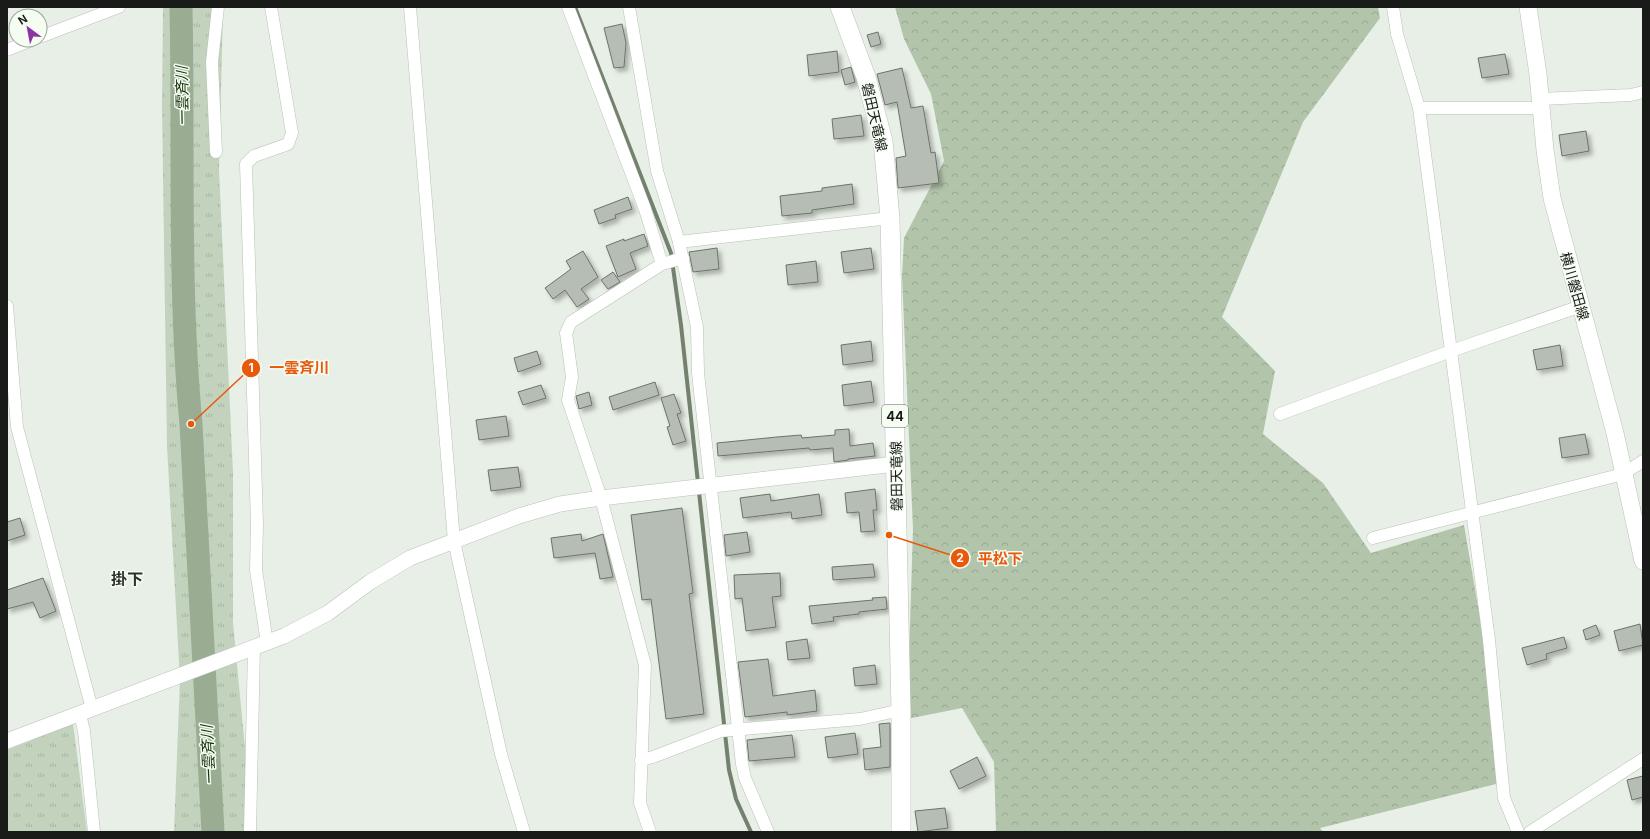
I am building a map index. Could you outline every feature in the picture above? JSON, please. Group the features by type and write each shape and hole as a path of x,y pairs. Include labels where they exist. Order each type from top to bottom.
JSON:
{"main road":[{"name":"磐田天竜線","path":"840,7 866,78 883,141 890,218 901,710 901,832"},
{"name":"横川磐田線","path":"1528,7 1552,198 1615,433 1643,561"}],"street":[{"path":"48,34 119,7"},
{"path":"216,152 212,62 218,7"},
{"path":"250,832 257,524 246,164 254,156 288,144 292,133 271,7"},
{"path":"410,7 454,541 501,754 524,832"},
{"path":"568,7 644,209 662,264"},
{"path":"629,7 657,171 679,242 697,326 704,487 731,730 745,778 768,832"},
{"path":"1393,7 1397,34 1419,108 1489,640 1504,798 1518,832"},
{"path":"1419,108 1541,103 1631,95 1643,92"},
{"path":"679,242 890,218"},
{"path":"650,832 640,803 645,665 601,498 568,400 572,377 566,333 572,322 662,264 683,258"},
{"path":"7,306 18,431 86,712 84,731 94,832"},
{"path":"1280,414 1451,351 1581,306"},
{"path":"7,435 18,431"},
{"path":"1373,538 1623,474 1643,461"},
{"path":"7,741 284,636 328,613 370,582 410,558 519,516 560,504 601,498 896,464"},
{"path":"641,760 731,730 860,718 901,710"},
{"path":"1530,832 1643,759"}],"green space":[{"path":"163,7 223,7 219,170 233,473 233,623 253,832 174,832 180,680 167,446 162,105"},
{"path":"895,7 1378,7 1380,18 1303,122 1222,317 1275,371 1263,434 1323,483 1371,553 1464,525 1495,705 1500,783 1320,828 1323,832 993,832 996,830 994,762 962,708 907,719 913,529 902,277 904,238 944,161 931,94 904,39"},
{"path":"73,723 87,832 7,832 7,750"}],"building":[{"path":"622,24 626,43 624,67 614,68 604,28"},
{"path":"878,32 881,44 871,47 867,35"},
{"path":"837,51 839,72 809,76 807,55"},
{"path":"1505,54 1509,74 1482,78 1478,58"},
{"path":"851,67 855,82 845,85 841,70"},
{"path":"902,68 911,108 923,106 931,153 935,152 939,183 898,188 896,158 906,156 897,102 885,105 877,74"},
{"path":"861,115 864,136 834,139 832,119"},
{"path":"1586,131 1589,151 1562,156 1559,135"},
{"path":"852,184 854,204 812,210 812,213 782,216 780,196 822,191 822,188"},
{"path":"628,197 632,209 615,215 616,218 599,224 594,210"},
{"path":"644,234 648,246 630,253 636,269 618,277 606,246 624,239 624,241"},
{"path":"717,248 719,269 693,272 689,252"},
{"path":"871,248 874,269 844,273 841,252"},
{"path":"583,251 598,277 581,289 589,299 577,307 565,290 553,299 545,288 571,269 566,261"},
{"path":"816,261 818,282 788,285 786,265"},
{"path":"613,272 620,282 608,289 601,280"},
{"path":"871,341 873,361 843,365 841,345"},
{"path":"1560,345 1563,366 1537,370 1533,350"},
{"path":"537,351 541,364 518,372 514,358"},
{"path":"871,381 874,402 844,406 842,385"},
{"path":"655,382 659,395 613,410 609,397"},
{"path":"541,385 546,398 523,405 518,392"},
{"path":"589,392 592,405 579,409 576,396"},
{"path":"674,394 681,413 677,414 686,441 673,445 667,427 670,426 661,398"},
{"path":"506,416 509,436 479,440 476,420"},
{"path":"849,429 850,446 873,443 875,456 834,462 833,448 810,450 809,448 718,456 717,443 801,435 802,438 835,435 835,430"},
{"path":"1585,434 1589,454 1562,458 1559,438"},
{"path":"518,467 521,487 491,491 488,470"},
{"path":"875,489 877,510 873,510 875,531 861,532 859,512 847,513 845,493"},
{"path":"770,494 771,501 819,494 822,515 792,519 791,512 743,518 740,498"},
{"path":"682,508 693,593 689,594 704,714 666,719 651,599 642,600 631,515"},
{"path":"20,518 25,535 7,541 7,522"},
{"path":"747,532 750,552 726,556 724,535"},
{"path":"581,534 582,541 603,534 613,577 600,579 595,553 554,558 551,538"},
{"path":"873,564 875,577 833,580 832,567"},
{"path":"780,573 781,596 772,597 776,627 746,631 742,598 735,599 734,575"},
{"path":"43,578 56,611 40,618 33,602 7,609 7,590"},
{"path":"886,597 887,609 833,617 834,621 812,624 809,606 873,600 872,598"},
{"path":"1640,624 1643,645 1619,651 1614,631"},
{"path":"1596,625 1600,635 1586,640 1583,630"},
{"path":"1564,637 1567,648 1546,654 1547,659 1527,665 1522,648"},
{"path":"807,639 810,658 788,660 786,642"},
{"path":"768,659 773,696 815,690 817,711 787,715 787,712 745,717 738,662"},
{"path":"875,665 877,684 855,686 853,668"},
{"path":"890,723 890,767 865,770 863,749 881,747 879,724"},
{"path":"855,733 858,754 828,758 825,737"},
{"path":"792,735 795,757 749,761 747,740"},
{"path":"977,757 986,776 959,789 950,771"},
{"path":"1643,776 1643,797 1632,800 1627,780"},
{"path":"945,808 948,828 918,832 915,811"}],"waterway":[{"name":"一雲斉川","path":"181,7 184,320 213,832"},
{"path":"575,7 671,253 681,325 729,770 736,799 751,832"}],"place":[{"name":"一雲斉川","path":"191,424"},
{"name":"平松下","path":"889,535"}],"district":[{"name":"掛下","path":"127,579"}]}
